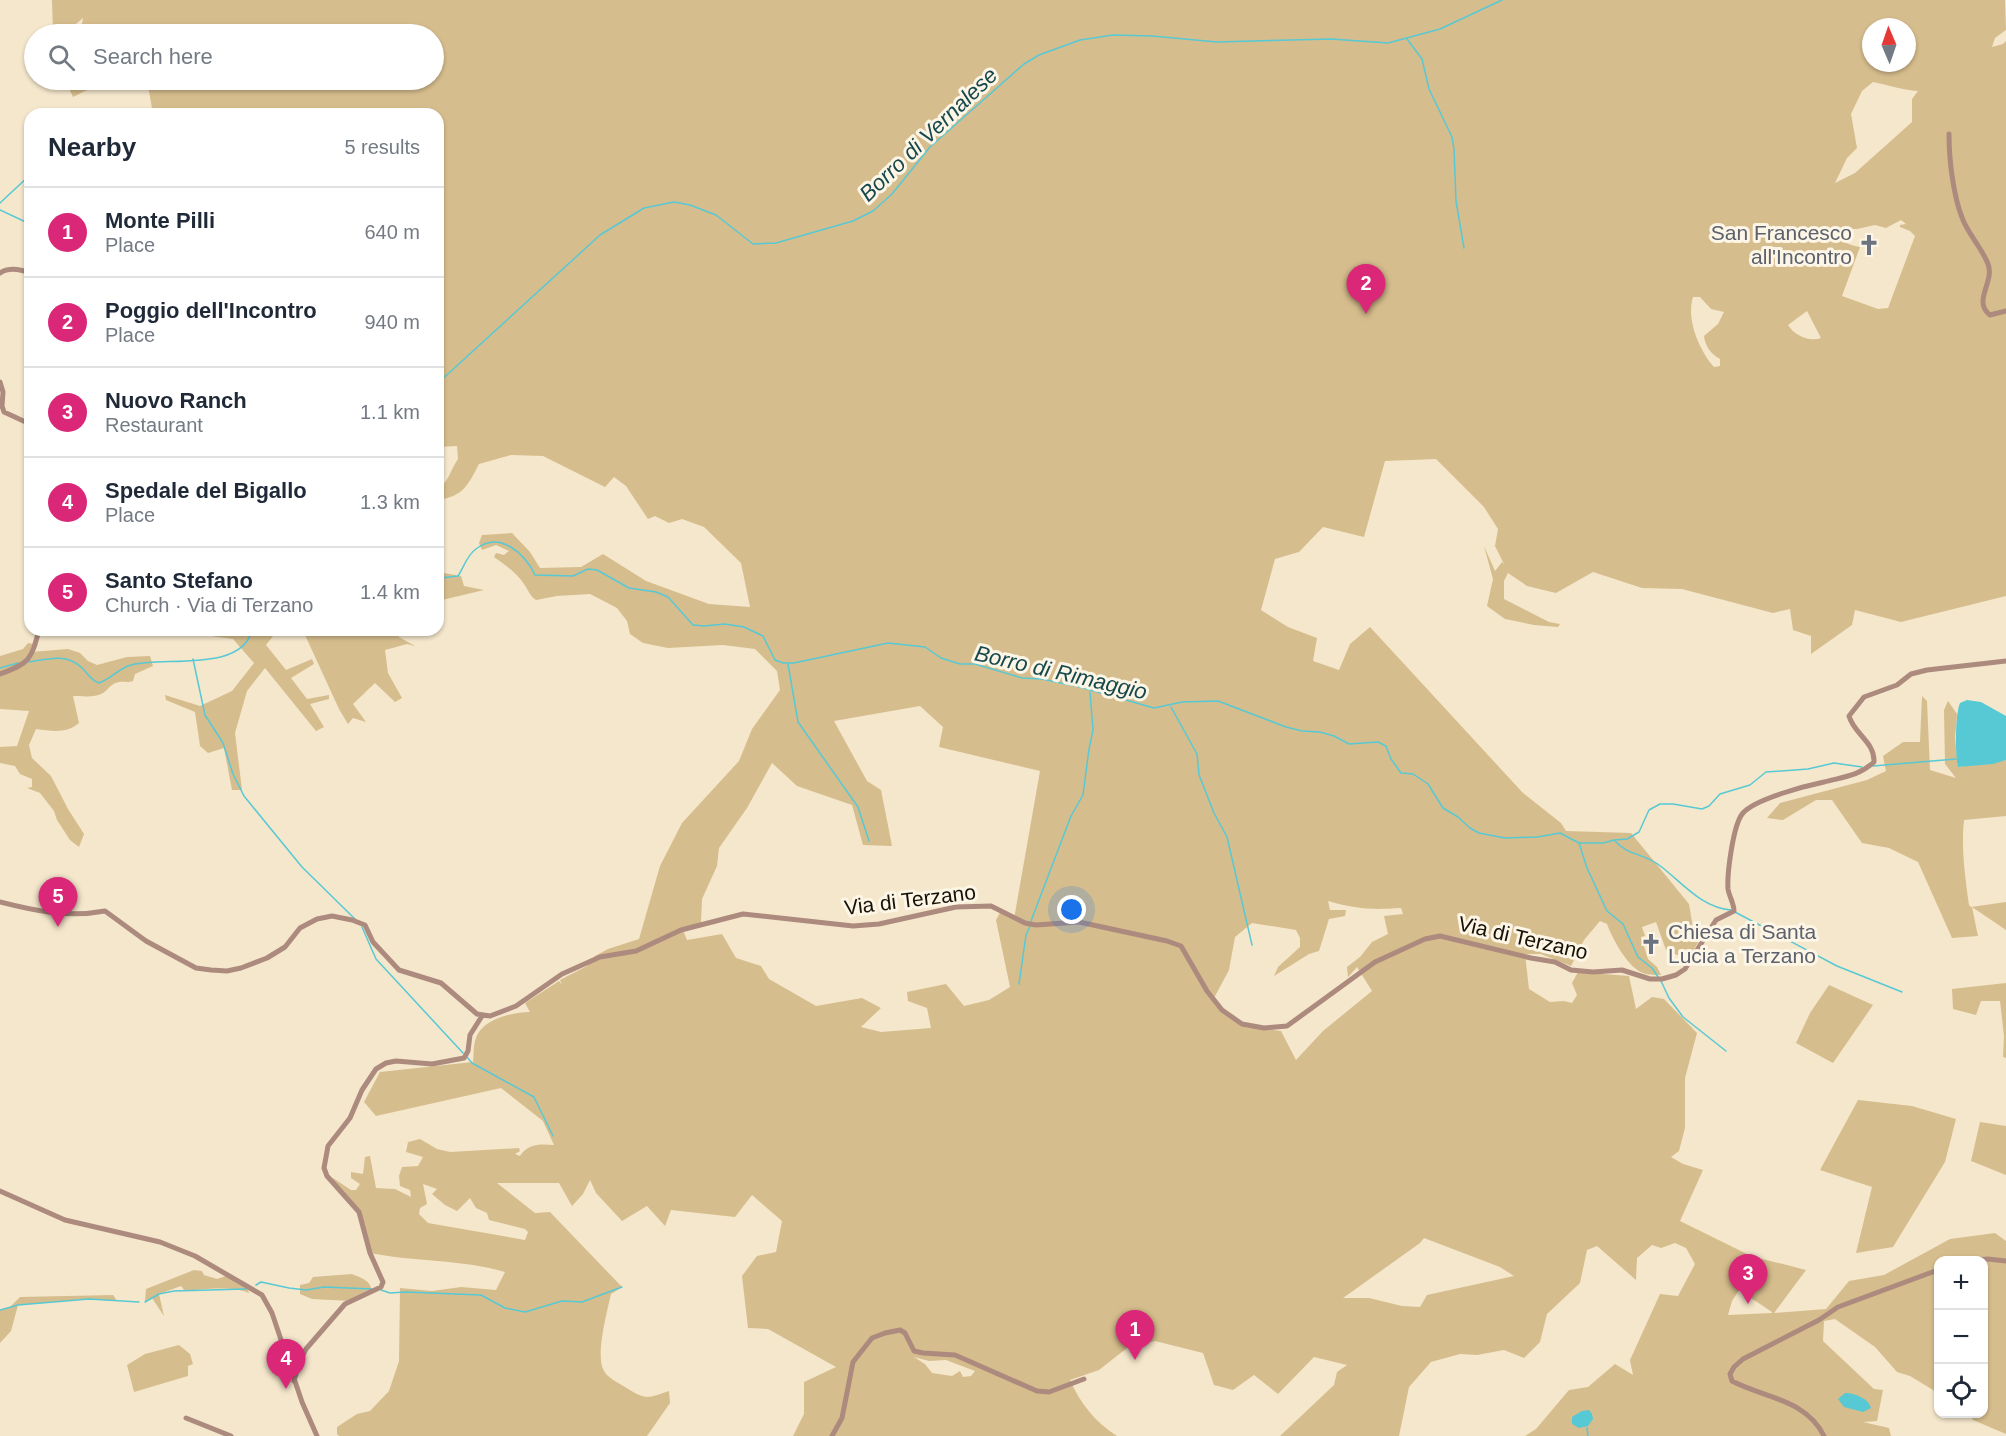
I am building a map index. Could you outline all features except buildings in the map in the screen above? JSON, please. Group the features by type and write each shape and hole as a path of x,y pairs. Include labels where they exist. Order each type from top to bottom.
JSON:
{"street":[{"path":"1949,134 1954,188 1962,218 1988,265 1988,281 1982,298 1982,306 1990,315 2006,311"},
{"path":"0,273 6,269 24,271"},
{"path":"0,382 4,412 24,421"},
{"path":"0,674 19,667 33,656 38,636"},
{"name":"Via di Terzano","path":"482,1016 490,1016 516,1006 562,974 600,957 636,951 681,930 716,922 730,916 743,914 853,926 879,924 968,906 991,906 1025,923 1036,925 1079,922 1167,941 1180,946 1207,991 1222,1010 1242,1024 1264,1028 1287,1026 1374,962 1425,939 1440,936 1555,962 1571,969 1593,972 1622,970 1650,979 1662,979 1676,975 1685,969 1716,920 1734,911 1734,902 1728,891 1733,838 1742,813 1773,797 1864,771 1874,762 1874,755 1869,744 1850,722 1849,716 1864,697 1897,685 1911,674 2006,661"},
{"path":"0,902 35,911 76,915 105,912 146,941 196,968 227,971 260,961 285,947 300,928 317,918 332,916 352,920 365,925 373,942 399,970 441,983 482,1016 470,1035 468,1054 464,1058 432,1064 396,1061 386,1063 376,1069 362,1090 350,1118 328,1146 324,1168 327,1176 359,1212 370,1253 383,1282 381,1287 345,1304 306,1349 298,1364 294,1381"},
{"path":"0,1191 65,1220 160,1242 195,1256 254,1289 261,1295 272,1313 294,1381 317,1436"},
{"path":"1988,1259 2006,1261"},
{"path":"1824,1436 1814,1420 1802,1410 1732,1381 1730,1374 1734,1367 1743,1359 1819,1320 1838,1307 1934,1271"},
{"path":"832,1436 842,1418 853,1362 872,1338 885,1333 900,1330 905,1333 914,1351 955,1355 1037,1391 1049,1392 1084,1379"},
{"path":"186,1418 231,1436"}],"shaded area":[{"path":"52,0 2005,0 2006,30 1995,38 1992,47 2006,41 2006,596 1901,622 1855,610 1852,625 1811,654 1811,636 1793,630 1790,609 1773,613 1682,589 1642,588 1593,572 1556,593 1527,586 1508,573 1504,581 1504,599 1549,622 1560,624 1558,627 1534,625 1505,619 1487,606 1493,579 1484,546 1495,571 1502,562 1504,564 1495,546 1498,529 1484,507 1436,459 1385,461 1364,537 1323,527 1299,552 1275,559 1261,610 1288,627 1317,638 1313,661 1339,670 1350,644 1370,627 1523,793 1561,823 1566,831 1631,833 1689,904 1694,934 1700,939 1690,956 1682,957 1666,950 1656,922 1642,927 1645,936 1641,937 1648,959 1657,967 1661,975 1650,975 1637,970 1626,959 1607,924 1600,921 1584,940 1571,966 1541,954 1525,954 1529,989 1550,1002 1572,1003 1577,995 1572,983 1578,972 1629,976 1636,1009 1652,997 1664,999 1697,1033 1685,1078 1685,1128 1679,1151 1671,1157 1683,1164 1703,1170 1680,1221 1751,1256 1806,1270 1774,1313 1826,1309 1849,1281 1884,1275 1950,1239 1995,1233 2006,1241 2006,1434 1972,1418 1988,1418 1988,1256 1934,1256 1934,1391 1910,1376 1897,1372 1875,1347 1835,1319 1824,1321 1823,1341 1874,1389 1883,1390 1877,1421 1863,1422 1889,1428 1891,1436 1525,1436 1536,1429 1569,1390 1588,1387 1615,1364 1633,1375 1630,1360 1660,1294 1678,1296 1695,1264 1686,1248 1675,1243 1661,1248 1652,1245 1637,1258 1636,1280 1597,1246 1587,1250 1580,1283 1547,1314 1540,1342 1524,1358 1504,1350 1477,1355 1460,1354 1431,1362 1409,1387 1399,1436 1280,1436 1334,1385 1337,1372 1347,1365 1314,1357 1278,1394 1254,1375 1233,1390 1214,1385 1203,1353 1155,1341 1127,1348 1099,1370 1070,1380 1089,1412 1117,1436 793,1436 804,1414 804,1382 836,1367 768,1329 748,1328 742,1276 757,1256 776,1252 782,1221 752,1195 735,1217 671,1210 665,1226 647,1206 622,1221 596,1193 590,1180 583,1194 572,1206 559,1183 497,1183 535,1213 550,1212 622,1287 611,1294 603,1332 601,1362 603,1369 610,1377 638,1394 651,1397 669,1391 670,1403 647,1436 339,1436 337,1427 357,1414 370,1411 389,1391 399,1361 400,1288 432,1291 461,1287 496,1290 505,1272 472,1265 370,1253 359,1212 333,1184 333,1178 351,1190 356,1190 360,1184 351,1178 351,1172 363,1174 365,1157 370,1156 376,1188 395,1189 411,1197 410,1190 400,1186 399,1176 402,1167 418,1166 423,1157 406,1152 408,1142 420,1139 437,1149 450,1152 519,1148 520,1151 515,1154 520,1156 531,1147 554,1145 543,1121 501,1088 376,1116 364,1102 380,1072 473,1062 475,1041 479,1031 491,1021 515,1013 530,1012 525,1003 559,981 562,985 560,980 587,966 595,956 608,949 639,939 660,866 682,823 739,761 752,729 780,690 777,671 755,649 723,645 668,648 643,643 630,634 627,621 617,608 590,594 536,600 518,577 494,557 496,553 504,555 509,551 496,545 482,550 479,543 482,535 512,533 530,552 540,568 581,567 603,554 646,581 709,604 750,607 741,563 704,527 682,519 669,523 655,516 648,519 626,486 614,477 605,487 543,456 511,455 479,464 464,488 454,496 444,499 444,483 458,459 457,446 444,447 444,108 152,108 149,90 444,90 444,24 82,24 83,18 76,24 53,24","holes":["1873,82 1918,91 1912,99 1912,122 1855,173 1835,183 1847,158 1857,148 1851,114 1862,91","1901,220 1906,224 1900,227 1915,236 1888,308 1878,309 1842,296 1860,247 1847,243 1839,232 1841,229 1857,229 1875,225 1886,228","1693,297 1700,297 1711,309 1724,312 1718,324 1704,336 1709,349 1720,359 1720,366 1714,367 1703,352 1695,334 1691,315","1807,311 1821,338 1807,339 1794,332 1788,325","920,706 943,727 939,747 1040,771 1014,919 1002,909 996,920 1010,987 989,1000 964,1006 946,984 907,992 908,1001 927,1008 931,1028 881,1032 861,1027 881,1008 862,998 816,1006 769,979 761,966 736,958 722,934 687,940 682,928 701,923 702,899 717,866 719,848 747,808 772,763 797,786 852,805 863,845 892,846 881,790 867,781 834,721","1328,901 1364,908 1401,908 1403,914 1384,916 1388,934 1372,942 1360,957 1347,967 1348,977 1357,967 1372,991 1323,1031 1296,1060 1281,1031 1260,1028 1244,1022 1229,1013 1214,998 1229,970 1235,937 1252,923 1296,930 1300,938 1300,947 1278,967 1274,976 1309,954 1319,951 1329,919 1345,916 1346,910 1330,910","423,1184 437,1189 432,1194 457,1211 470,1198 476,1208 487,1213 489,1220 525,1229 528,1232 525,1240 428,1223 419,1214 420,1208 427,1204","1424,1238 1500,1267 1514,1276 1427,1295 1420,1307 1402,1306 1369,1298 1343,1298","1739,1290 1772,1313 1728,1315 1732,1301","914,1357 929,1361 946,1360 975,1371 971,1376 963,1377 960,1371 952,1376 932,1373 925,1364"]},
{"path":"70,90 87,90 73,97"},
{"path":"444,573 461,576 464,586 484,590 444,600"},
{"path":"211,636 273,636 266,645 286,670 312,659 314,664 291,678 307,699 329,695 329,699 310,704 324,727 316,731 265,668 247,691 235,733 242,790 232,790 224,748 208,753 200,746 195,712 166,700 165,695 200,706 232,691 254,663 233,639"},
{"path":"305,636 399,636 415,646 407,644 385,650 388,673 402,698 395,702 375,683 353,704 366,722 353,718 348,724"},
{"path":"28,643 33,644 31,652 68,649 80,653 88,661 97,665 127,657 150,656 153,666 135,674 133,681 116,683 100,695 73,696 79,723 64,730 36,729 29,745 32,758 51,776 84,834 79,847 70,840 54,811 40,793 27,788 32,787 32,779 20,774 15,766 0,763 0,747 17,746 29,711 0,709 0,656 23,649"},
{"path":"1922,696 1927,701 1930,770 1956,778 1945,764 1944,710 1948,701 1957,714 1955,738 1958,767 2006,760 2006,816 1964,820 1963,841 1969,905 1971,907 2006,902 2006,930 1972,907 1978,936 1952,938 1918,862 1889,848 1862,843 1832,800 1816,800 1783,820 1767,818 1780,803 1867,780 1886,771 1883,756 1903,742 1920,742"},
{"path":"2006,983 2006,1058 2003,1057 2004,1036 2000,1001 1981,1001 1976,1015 1953,1009 1952,989"},
{"path":"1829,985 1873,1005 1833,1063 1796,1043 1810,1013"},
{"path":"1858,1100 1912,1106 1956,1119 1945,1162 1893,1247 1856,1253 1872,1187 1820,1170"},
{"path":"1980,1122 2006,1126 2006,1175 1971,1161"},
{"path":"194,1270 202,1271 204,1275 217,1279 226,1276 248,1290 249,1293 227,1289 185,1291 181,1286 159,1294 164,1316 152,1298 145,1302 146,1289"},
{"path":"352,1274 368,1282 372,1292 351,1301 312,1299 300,1294 300,1285 309,1283 313,1277"},
{"path":"113,1295 117,1301 89,1299 18,1305 11,1331 0,1343 0,1310 10,1307 20,1297"},
{"path":"179,1345 190,1354 193,1364 188,1366 188,1376 134,1392 127,1365 145,1354"}],"water":[{"path":"1967,700 1981,702 2006,716 2006,760 1993,764 1958,767 1957,716 1960,703"},
{"path":"1845,1393 1861,1397 1868,1402 1871,1408 1863,1412 1844,1407 1838,1399"},
{"path":"1589,1410 1593,1419 1588,1426 1579,1428 1572,1424 1572,1417"}],"waterway":[{"name":"Borro di Vernalese","path":"444,378 600,235 644,208 674,202 690,205 716,215 753,244 776,243 853,221 873,211 892,194 930,147 1024,64 1039,55 1080,40 1113,35 1217,42 1331,39 1388,43 1440,29 1502,0"},
{"path":"1407,39 1422,59 1429,89 1452,137 1456,201 1464,248"},
{"path":"0,203 24,181"},
{"path":"0,210 24,221"},
{"name":"Borro di Rimaggio","path":"444,578 458,576 470,554 476,549 485,544 503,543 525,559 535,575 573,576 588,569 597,570 629,588 656,592 668,597 693,625 725,624 744,627 763,636 775,660 783,663 794,663 888,643 925,647 941,658 960,664 975,664 1022,678 1042,679 1080,687 1154,708 1182,702 1218,701 1286,727 1320,732 1349,744 1378,742 1386,746 1391,759 1401,773 1413,774 1428,784 1443,808 1479,833 1505,838 1537,837 1560,833 1579,843 1603,843 1627,839 1639,832 1649,810 1660,804 1702,809 1709,806 1720,794 1750,785 1766,772 1808,769 1834,763 1862,767"},
{"name":"Borro di Rimaggio","path":"29,662 63,658 81,667 99,683 131,665 218,658 233,652 245,643 249,636"},
{"path":"193,659 205,715 223,743 233,774 244,796 302,867 355,919"},
{"name":"Borro di Rimaggio","path":"0,668 18,663"},
{"path":"788,664 798,722 858,807 869,841"},
{"path":"1031,921 1071,816 1083,795 1093,730 1090,692"},
{"path":"1171,707 1197,754 1199,775 1214,813 1227,837 1252,945"},
{"name":"Borro di Rimaggio","path":"1873,766 1956,759"},
{"path":"1614,840 1630,852 1659,865 1701,899 1720,908 1731,910"},
{"path":"1579,843 1587,868 1607,911 1623,924 1638,957 1652,968 1658,977"},
{"path":"1735,912 1837,966 1902,992"},
{"path":"1019,984 1026,935 1030,926"},
{"path":"362,927 376,959 463,1053"},
{"path":"1661,981 1669,998 1683,1017 1726,1051"},
{"path":"467,1057 472,1063 534,1097 553,1136"},
{"path":"256,1285 261,1282 306,1290 324,1287 372,1289"},
{"path":"381,1290 390,1293 481,1295 505,1308 525,1312 562,1301 582,1302 622,1287"},
{"path":"145,1302 159,1294 174,1291 246,1289"},
{"path":"0,1310 18,1305 89,1299 139,1302"},
{"path":"1587,1428 1588,1436"}],"place":[{"name":"San Francesco all'Incontro","path":"1869,245"},
{"name":"Poggio dell'Incontro","path":"1366,314"},
{"name":"Santo Stefano","path":"58,927"},
{"name":"Chiesa di Santa Lucia a Terzano","path":"1651,944"},
{"name":"Nuovo Ranch","path":"1748,1304"},
{"name":"Monte Pilli","path":"1135,1360"},
{"name":"Spedale del Bigallo","path":"286,1389"}]}
